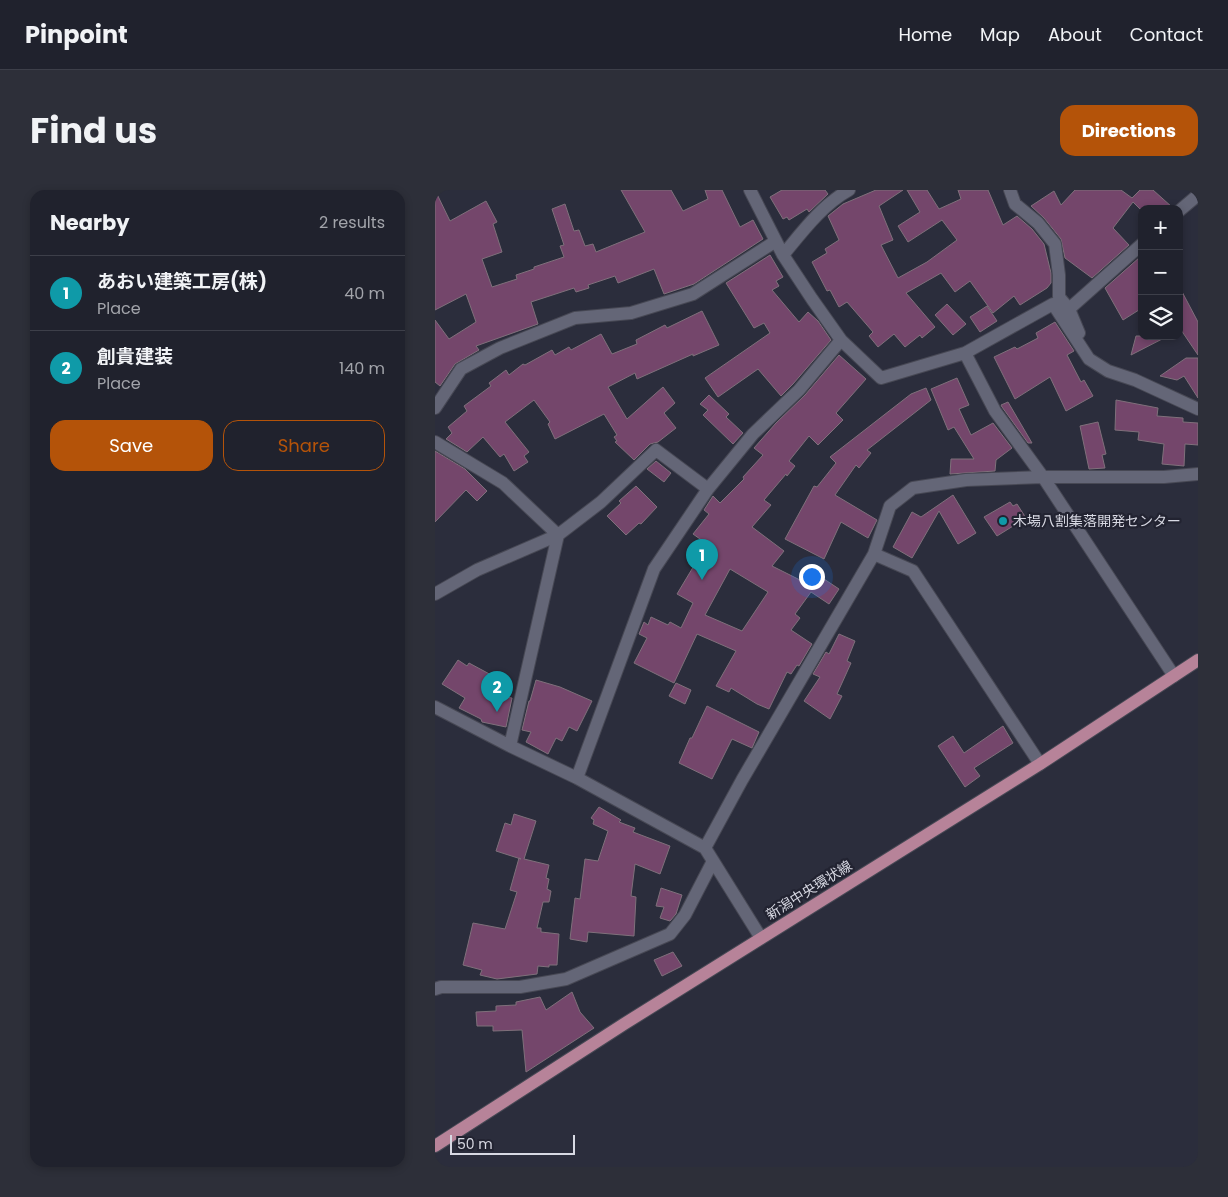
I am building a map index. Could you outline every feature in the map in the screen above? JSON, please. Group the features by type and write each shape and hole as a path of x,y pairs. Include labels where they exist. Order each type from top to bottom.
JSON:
{"main road":[{"name":"新潟中央環状線","path":"435,1146 761,938 1039,764 1198,660"}],"street":[{"path":"750,190 783,255 841,340 881,378 965,353 1053,304 1089,359 1108,371 1135,380 1198,409"},
{"path":"783,255 805,229 838,196 849,190"},
{"path":"1010,190 1015,204 1038,224 1055,244 1059,275 1059,297 1069,309 1089,359"},
{"path":"1183,207 1198,194"},
{"path":"435,408 461,369 500,348 575,318 631,313 693,294 775,241"},
{"path":"1069,309 1138,248"},
{"path":"577,778 654,569 708,489 753,434 799,390 841,340"},
{"path":"965,353 995,411 1043,477 1173,676"},
{"path":"435,442 503,483 558,535"},
{"path":"435,594 477,570 558,535 601,502 656,450 708,489"},
{"path":"705,848 742,780 873,554 890,506 913,488 966,480 1043,477 1164,477 1198,474"},
{"path":"510,746 558,535"},
{"path":"873,554 913,571 1039,764"},
{"path":"435,707 577,778 705,848 761,938"},
{"path":"435,989 441,987 520,987 566,979 670,934 685,915 713,861"}],"building":[{"path":"435,190 450,221 486,201 497,222 493,224 502,252 482,259 492,287 517,279 516,275 534,269 534,267 564,257 560,246 564,245 552,209 565,204 574,231 579,230 585,246 593,244 596,252 645,232 621,190 671,190 683,211 708,199 705,190 722,190 740,227 753,220 763,239 694,284 664,294 654,269 618,283 615,276 588,285 589,288 576,292 574,288 531,302 538,324 476,346 479,350 455,364 440,386 435,382 435,320 449,339 476,322 466,294 435,310"},
{"path":"782,190 825,190 828,194 809,212 807,209 789,220 787,217 783,219 770,197"},
{"path":"876,190 903,190 879,206 893,240 881,245 898,278 927,262 957,240 942,220 908,242 898,226 920,212 907,190 927,190 939,209 961,199 958,190 988,190 1003,225 1017,216 1032,229 1044,244 1051,273 1051,283 1047,288 1020,305 1014,296 993,313 970,281 955,292 941,273 906,293 935,327 922,338 920,335 905,347 894,334 878,347 869,336 873,332 847,302 839,307 830,290 827,291 812,262 827,253 825,249 839,240 828,216 843,204"},
{"path":"1075,190 1121,190 1132,198 1140,190 1153,190 1170,205 1138,205 1138,207 1133,202 1113,228 1129,245 1092,278 1065,258 1061,239 1044,218 1031,206 1054,191 1061,205"},
{"path":"770,255 783,277 776,281 779,286 772,290 799,322 808,312 818,321 831,340 781,396 758,369 718,397 705,378 770,333 764,323 754,328 726,283"},
{"path":"1138,259 1138,311 1123,320 1105,288"},
{"path":"1183,294 1198,322 1198,355 1183,333"},
{"path":"947,304 966,324 953,335 935,315"},
{"path":"987,306 997,321 980,332 970,317"},
{"path":"702,311 719,345 693,356 693,354 637,379 635,373 608,387 627,419 663,387 675,403 664,413 676,428 658,442 650,444 634,460 615,442 617,441 614,437 617,435 604,414 555,439 548,424 550,422 534,400 505,422 529,452 524,456 528,462 514,471 504,454 500,457 483,437 467,452 446,439 452,433 448,427 467,411 464,406 491,386 489,383 506,370 509,375 523,364 525,365 552,350 555,355 569,347 571,350 601,334 612,354 637,344 636,340 665,325 667,328"},
{"path":"1055,322 1074,351 1067,355 1081,382 1084,380 1093,396 1066,411 1050,377 1015,399 994,357 1015,347 1017,349 1038,338 1036,333"},
{"path":"1136,336 1138,336 1138,340 1160,340 1131,355"},
{"path":"839,355 866,379 836,413 843,420 818,445 809,436 789,461 795,466 764,500 771,505 752,527 784,551 772,566 814,587 821,577 839,589 829,604 811,592 795,614 800,618 791,630 812,644 799,666 797,665 791,674 787,672 769,709 731,688 729,692 716,686 736,651 697,634 674,683 634,663 647,638 639,634 644,622 648,625 651,617 668,625 670,622 681,628 693,603 677,594 707,544 693,534 709,514 704,510 713,496 720,503 744,479 743,477 763,455 754,448 805,395","holes":["730,569 768,592 742,631 705,615"]},
{"path":"1186,358 1198,358 1198,398 1184,376 1177,380 1160,376"},
{"path":"957,378 969,405 959,409 971,435 993,423 1012,448 996,460 995,471 950,474 951,459 974,459 954,427 948,430 931,389"},
{"path":"926,388 931,400 867,450 871,453 859,468 856,465 835,495 877,520 868,538 841,522 824,559 785,539 814,486 817,487 836,463 830,457 911,394"},
{"path":"709,395 729,414 726,417 743,433 733,444 703,415 708,410 700,404"},
{"path":"1116,400 1158,408 1157,416 1183,418 1183,422 1198,423 1198,445 1185,444 1184,466 1162,464 1164,444 1138,440 1139,432 1115,430"},
{"path":"1008,402 1032,443 1028,443 1002,407 1001,405"},
{"path":"1098,422 1106,454 1102,455 1105,468 1089,469 1080,426"},
{"path":"435,451 465,469 487,491 477,501 466,490 435,522"},
{"path":"656,461 671,473 664,482 647,469"},
{"path":"636,486 657,507 641,524 639,523 626,535 607,516 621,503 619,501"},
{"path":"953,495 976,533 958,544 939,511 912,558 893,547 912,512 921,517"},
{"name":"木場八割集落開発センター","path":"1010,502 1013,506 1017,504 1026,518 997,536 984,517"},
{"path":"839,634 855,641 847,661 851,663 837,694 842,696 830,719 804,701 820,677 813,674 826,652 829,654"},
{"path":"458,660 467,666 469,663 495,677 486,694 512,698 506,727 482,722 481,719 459,708 465,698 442,684"},
{"path":"536,680 560,687 592,701 577,731 569,727 562,741 556,738 548,754 526,742 531,732 522,730"},
{"path":"676,683 691,690 685,704 669,696"},
{"path":"707,706 759,732 752,748 732,739 712,779 679,763"},
{"path":"1003,726 1013,743 974,768 980,776 965,787 938,746 953,736 964,753"},
{"path":"599,807 621,820 619,822 635,828 633,832 670,846 660,874 635,864 631,896 636,897 634,936 588,932 587,942 570,939 575,898 580,899 585,859 598,861 608,831 593,824 594,820 591,818"},
{"path":"514,814 536,821 524,859 549,865 546,878 549,879 547,889 551,891 549,902 543,902 537,928 541,928 541,932 559,934 557,965 549,965 549,967 538,966 537,974 497,979 480,975 482,970 463,965 473,923 505,929 517,892 510,890 519,858 496,851 505,823 511,825"},
{"path":"661,888 682,895 676,914 670,921 660,918 664,907 656,906"},
{"path":"673,952 682,966 662,976 654,960"},
{"path":"572,992 580,1012 594,1028 526,1072 522,1030 493,1031 493,1026 477,1026 476,1012 496,1011 496,1006 516,1005 516,1002 540,997 546,1010"}],"place":[{"name":"木場八割集落開発センター","path":"1003,521"},
{"name":"あおい建築工房(株)","path":"702,580"},
{"name":"創貴建装","path":"497,712"}]}
